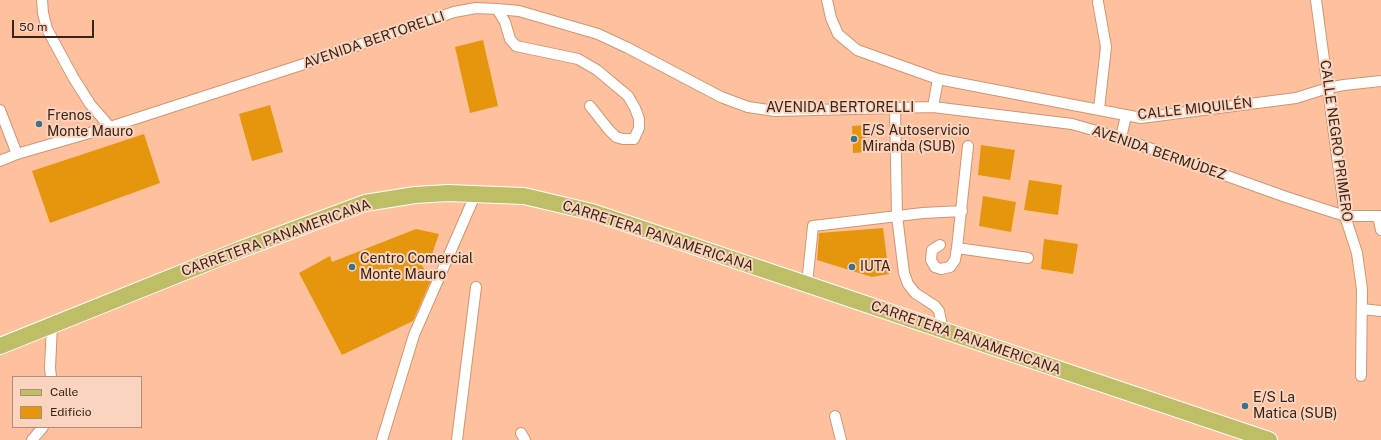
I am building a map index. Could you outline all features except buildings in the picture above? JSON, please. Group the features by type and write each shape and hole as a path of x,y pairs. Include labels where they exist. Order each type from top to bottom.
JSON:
{"main road":[{"name":"CARRETERA PANAMERICANA","path":"0,346 239,250 365,203 415,195 448,193 524,196 592,212 1269,440"}],"street":[{"path":"42,0 43,13 47,29 73,78 90,104 110,127"},
{"name":"CALLE MIQUILÉN","path":"827,0 831,18 838,34 857,50 938,79 1141,118 1296,98 1328,88 1381,81"},
{"name":"CALLE NEGRO PRIMERO","path":"1316,0 1345,216 1357,254 1362,289 1361,376"},
{"path":"1098,2 1106,48 1099,109"},
{"name":"AVENIDA BERTORELLI","path":"0,161 17,154 110,127 301,65 454,12 476,8 519,10 598,34 628,48 721,97 748,107 775,110 933,107"},
{"path":"497,9 504,22 510,39 516,46 578,59 597,70 628,96 635,108 638,119 639,128 634,139 623,140 616,137 590,106"},
{"path":"933,107 938,79"},
{"name":"AVENIDA BERMÚDEZ","path":"933,107 1072,124 1121,138 1279,195 1345,216 1379,216"},
{"path":"895,108 897,216 904,273 908,284 915,292 935,306 939,311 941,321 940,330"},
{"path":"0,110 17,154"},
{"path":"1121,138 1126,114"},
{"path":"940,245 932,250 931,260 935,267 941,269 950,267 955,260 958,248 968,146"},
{"path":"382,440 414,335 476,193"},
{"path":"807,284 813,226 897,216 962,211"},
{"path":"1379,216 1381,230"},
{"path":"958,248 1028,258"},
{"path":"457,440 476,287"},
{"path":"1362,309 1381,311"},
{"path":"51,376 52,325"},
{"path":"834,416 841,440"},
{"path":"32,440 42,428"}],"place":[{"name":"Frenos Monte Mauro","path":"39,124"},
{"name":"E/S Autoservicio Miranda (SUB)","path":"854,139"},
{"name":"Centro Comercial Monte Mauro","path":"352,267"},
{"name":"IUTA","path":"852,267"},
{"name":"E/S La Matica (SUB)","path":"1245,406"}]}
